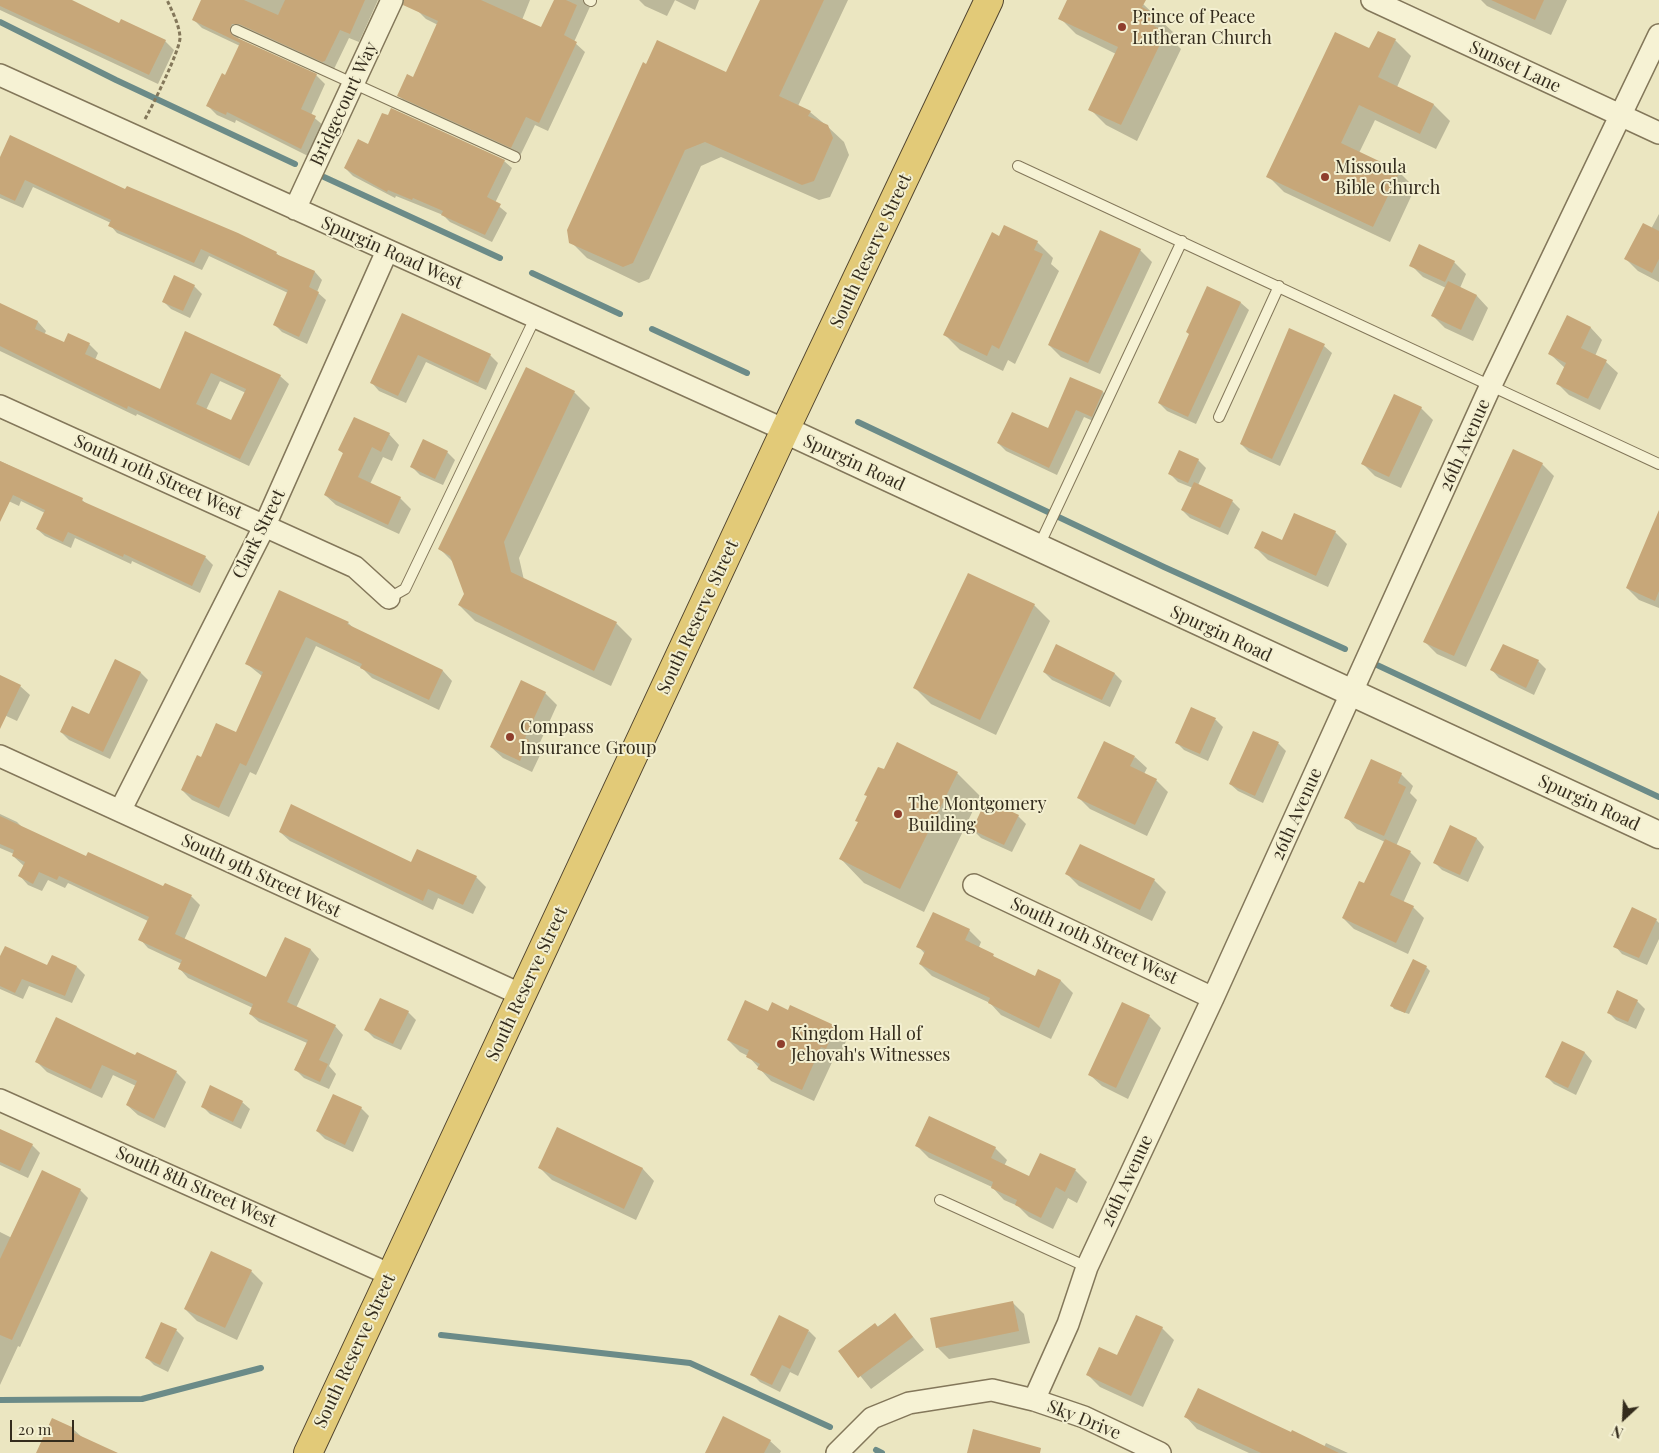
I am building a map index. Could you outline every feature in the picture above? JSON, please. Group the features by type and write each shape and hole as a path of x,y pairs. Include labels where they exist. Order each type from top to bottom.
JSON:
{"highway":[{"name":"South Reserve Street","path":"308,1453 785,430 989,0"}],"street":[{"name":"Bridgecourt Way","path":"295,209 392,0"},
{"name":"Sunset Lane","path":"1372,0 1659,133"},
{"name":"26th Avenue","path":"1034,1400 1068,1324 1087,1267 1213,998 1491,385 1659,35"},
{"name":"Spurgin Road West","path":"0,75 785,430"},
{"name":"Clark Street","path":"120,811 264,525 387,251"},
{"name":"South 10th Street West","path":"0,406 355,567 389,598"},
{"name":"Spurgin Road","path":"785,430 1038,549 1659,835"},
{"name":"South 9th Street West","path":"0,756 522,995"},
{"name":"South 10th Street West","path":"974,885 1213,998"},
{"name":"South 8th Street West","path":"0,1100 391,1275"},
{"path":"837,1453 872,1418 910,1403 992,1390 1034,1400"},
{"name":"Sky Drive","path":"1034,1400 1084,1417 1160,1453"}],"lane":[{"path":"236,30 515,157"},
{"path":"1018,166 1659,464"},
{"path":"1038,549 1182,241"},
{"path":"1219,417 1279,286"},
{"path":"389,598 405,589 535,318"},
{"path":"940,1200 1087,1267"}],"path":[{"path":"151,108 180,38 175,17 166,0"}],"building":[{"path":"0,0 72,0 119,23 121,19 166,40 149,75 0,6"},
{"path":"201,0 244,0 278,15 285,0 365,0 350,34 340,30 325,61 322,62 239,24 232,24 230,28 233,36 317,74 301,109 316,116 301,149 227,112 226,115 206,106 222,73 225,75 240,43 192,20"},
{"path":"404,0 481,0 541,27 554,0 566,0 577,5 564,35 577,42 539,123 526,117 511,148 397,96 407,74 413,77 438,21 403,5"},
{"path":"760,0 824,0 779,96 811,111 808,116 828,125 833,138 814,181 802,185 705,142 685,150 633,263 623,267 569,243 567,230 643,62 646,64 657,40 726,72"},
{"path":"1067,0 1146,0 1142,7 1159,16 1154,26 1166,32 1121,125 1088,110 1118,47 1058,19"},
{"path":"1491,0 1544,0 1535,20"},
{"path":"1378,31 1396,39 1378,77 1434,104 1420,134 1359,105 1341,143 1400,171 1373,227 1266,177 1335,32 1369,48"},
{"path":"391,108 505,160 487,197 501,204 485,235 441,215 443,211 413,198 412,200 388,190 387,192 344,168 358,139 368,144 382,113 388,115"},
{"path":"10,135 125,189 127,186 238,233 277,252 276,254 315,271 309,287 319,292 299,337 273,325 288,290 201,249 194,263 108,226 111,220 25,180 15,201 0,194 0,157"},
{"path":"1643,223 1659,231 1659,259 1652,273 1624,259"},
{"path":"1004,225 1038,241 1034,250 1043,254 999,349 992,345 987,356 943,335 992,232 999,236"},
{"path":"1100,230 1141,249 1088,363 1048,345"},
{"path":"1419,244 1455,261 1445,282 1409,266"},
{"path":"174,275 195,285 183,311 162,302"},
{"path":"1448,281 1477,295 1461,330 1431,316"},
{"path":"1207,286 1241,302 1188,417 1158,403 1189,334 1186,332"},
{"path":"0,303 38,321 35,329 64,342 68,333 90,343 85,354 160,389 185,331 281,375 240,459 128,406 127,409 0,346","holes":["211,373 246,389 231,420 196,404"]},
{"path":"402,313 491,354 478,383 418,355 398,396 370,383"},
{"path":"1567,315 1591,327 1581,348 1607,360 1588,399 1556,384 1566,363 1548,354"},
{"path":"1289,328 1325,344 1272,459 1240,444"},
{"path":"526,367 575,391 504,542 511,572 617,622 594,671 458,605 464,594 450,556 438,549"},
{"path":"1070,377 1103,391 1092,417 1076,410 1049,468 997,443 1012,412 1048,428"},
{"path":"1394,394 1422,407 1389,477 1361,464"},
{"path":"354,417 390,433 381,452 372,447 358,477 401,497 388,525 324,495 343,453 338,450"},
{"path":"423,439 448,451 435,479 410,467"},
{"path":"1513,449 1543,463 1454,656 1423,642"},
{"path":"1179,450 1199,459 1188,483 1168,474"},
{"path":"0,461 83,498 82,501 206,556 192,586 124,554 123,557 68,532 63,542 36,529 45,510 13,495 0,522"},
{"path":"1194,482 1233,500 1220,528 1181,510"},
{"path":"1659,510 1659,591 1655,601 1626,588"},
{"path":"1294,513 1336,531 1316,576 1254,548 1262,531 1282,540"},
{"path":"968,573 1035,604 980,720 913,688"},
{"path":"279,590 349,622 347,624 443,670 429,700 360,668 362,664 306,637 246,766 240,763 219,808 181,790 197,755 201,757 216,723 236,732 263,672 245,664"},
{"path":"1056,644 1115,673 1102,700 1043,672"},
{"path":"1503,644 1539,660 1526,688 1490,670"},
{"path":"115,659 141,672 103,752 60,732 72,706 89,714"},
{"path":"0,675 21,685 0,729"},
{"path":"521,680 546,692 525,738 529,740 520,761 490,747"},
{"path":"1191,707 1216,718 1200,754 1175,743"},
{"path":"1253,731 1279,742 1255,796 1229,784"},
{"path":"1104,741 1135,756 1130,766 1157,779 1135,825 1077,798"},
{"name":"The Montgomery Building","path":"897,742 958,772 900,889 839,859 858,822 855,821 867,796 864,795 878,767 884,769"},
{"path":"1371,759 1402,773 1398,783 1406,787 1384,836 1344,818"},
{"path":"986,800 1019,815 1004,845 972,830"},
{"path":"291,804 411,862 417,849 477,876 463,905 428,889 423,901 279,832"},
{"path":"0,816 86,856 88,852 163,886 165,883 192,895 175,934 266,977 285,937 311,949 287,1002 336,1025 319,1060 328,1064 320,1082 294,1070 308,1040 249,1014 253,1004 178,969 182,960 138,940 149,917 59,876 57,880 39,872 33,884 18,876 25,862 12,856 14,850 0,844"},
{"path":"1450,825 1477,838 1460,875 1433,863"},
{"path":"1385,839 1411,851 1390,895 1414,906 1396,943 1342,918 1359,881 1364,883"},
{"path":"1080,844 1155,879 1140,910 1065,874"},
{"path":"1632,907 1657,919 1639,958 1613,947"},
{"path":"933,912 970,929 965,940 994,954 993,956 1035,976 1038,969 1061,980 1039,1028 988,1003 990,998 919,964 925,951 916,947"},
{"path":"5,946 47,965 52,955 77,966 65,996 22,979 15,993 0,986 0,956"},
{"path":"1413,959 1427,966 1405,1013 1390,1006"},
{"path":"1617,990 1638,1000 1628,1022 1607,1013"},
{"path":"380,998 409,1011 393,1044 364,1030"},
{"name":"Kingdom Hall of Jehovah's Witnesses","path":"745,1000 768,1011 772,1002 788,1010 790,1005 836,1026 826,1049 821,1047 802,1090 757,1069 760,1064 746,1057 749,1050 727,1040"},
{"path":"1122,1002 1150,1015 1116,1088 1088,1075"},
{"path":"56,1017 135,1055 137,1052 177,1071 154,1119 126,1105 137,1081 102,1065 91,1089 35,1062"},
{"path":"1562,1041 1585,1052 1568,1088 1545,1077"},
{"path":"210,1085 243,1101 233,1122 201,1107"},
{"path":"333,1094 362,1107 345,1145 316,1131"},
{"path":"929,1116 996,1147 991,1158 1029,1176 1040,1153 1076,1169 1065,1192 1056,1187 1041,1218 1015,1205 1017,1200 991,1188 993,1182 915,1146"},
{"path":"557,1127 643,1168 624,1209 538,1168"},
{"path":"0,1129 33,1144 20,1171 0,1162"},
{"path":"42,1170 81,1189 12,1340 0,1335 0,1259"},
{"path":"211,1251 252,1270 225,1328 184,1309"},
{"path":"1013,1301 1019,1331 936,1348 930,1318"},
{"path":"895,1313 913,1337 858,1378 838,1351 875,1323 878,1327"},
{"path":"779,1315 809,1330 790,1369 782,1365 772,1385 750,1375"},
{"path":"1136,1315 1163,1327 1131,1396 1086,1375 1099,1347 1117,1355"},
{"path":"161,1322 177,1329 160,1365 145,1358"},
{"path":"1198,1388 1339,1453 1261,1453 1184,1417"},
{"path":"723,1416 771,1440 764,1453 705,1453"},
{"path":"52,1418 74,1428 72,1432 118,1453 36,1453"},
{"path":"973,1429 1041,1448 1040,1453 967,1453"}],"waterway":[{"path":"0,22 116,80 295,164"},
{"path":"324,177 500,258"},
{"path":"532,273 620,314"},
{"path":"652,329 747,373"},
{"path":"858,422 1164,567 1345,649"},
{"path":"1377,665 1659,797"},
{"path":"441,1335 690,1363 830,1427"},
{"path":"0,1400 142,1399 261,1368"},
{"path":"876,1450 882,1453"}],"place":[{"name":"Prince of Peace Lutheran Church","path":"1122,27"},
{"name":"Missoula Bible Church","path":"1325,177"},
{"name":"Compass Insurance Group","path":"510,737"},
{"name":"The Montgomery Building","path":"898,814"},
{"name":"Kingdom Hall of Jehovah's Witnesses","path":"781,1044"}]}
